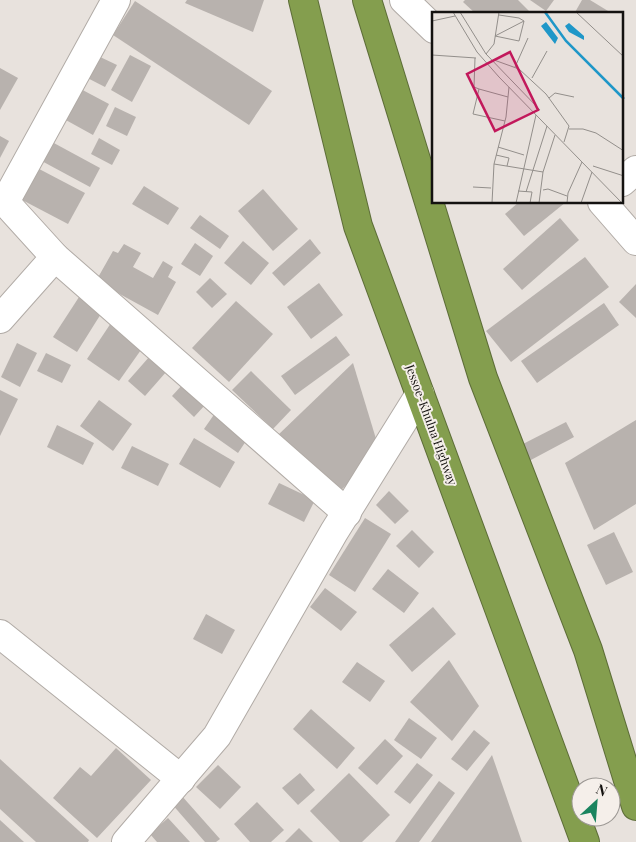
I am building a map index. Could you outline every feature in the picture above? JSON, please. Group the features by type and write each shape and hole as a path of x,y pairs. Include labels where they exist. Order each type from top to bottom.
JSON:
{"highway":[{"name":"Jessoe-Khulna Highway","path":"304,0 358,226 585,842"},
{"path":"367,0 483,378 588,650 636,806"}],"street":[{"path":"116,0 5,202 55,257 347,513"},
{"path":"404,0 432,27"},
{"path":"624,180 636,170"},
{"path":"604,204 636,241"},
{"path":"0,319 55,257"},
{"path":"126,842 217,736 334,532 420,394"},
{"path":"0,634 181,778"}],"building":[{"path":"187,0 264,0 253,32 185,3"},
{"path":"465,0 518,0 530,12 474,12 463,2"},
{"path":"530,0 554,0 546,11"},
{"path":"582,0 590,0 610,12 575,12"},
{"path":"135,1 272,91 249,125 113,35"},
{"path":"77,46 117,65 105,87 66,67"},
{"path":"130,55 151,66 132,102 111,90"},
{"path":"0,68 18,78 0,110"},
{"path":"60,78 109,104 93,135 44,108"},
{"path":"115,107 136,117 127,136 106,126"},
{"path":"0,136 9,141 0,158"},
{"path":"99,138 120,150 112,165 91,154"},
{"path":"52,142 100,168 90,187 25,152"},
{"path":"22,160 85,193 68,224 5,191"},
{"path":"144,186 179,208 168,225 132,204"},
{"path":"263,189 298,229 273,251 238,211"},
{"path":"517,204 564,204 524,236 505,214"},
{"path":"200,215 229,236 220,249 190,228"},
{"path":"560,218 579,240 522,290 503,269"},
{"path":"310,239 321,253 284,286 272,273"},
{"path":"243,241 269,263 251,285 224,263"},
{"path":"195,243 213,256 200,276 181,264"},
{"path":"124,244 141,253 133,267 153,278 163,261 173,267 168,277 176,282 158,315 96,281 113,251 118,253"},
{"path":"585,257 609,287 511,362 486,331"},
{"path":"210,278 227,294 212,308 196,292"},
{"path":"319,283 343,315 311,339 287,307"},
{"path":"636,284 636,318 619,302"},
{"path":"81,294 104,309 77,352 53,337"},
{"path":"236,301 273,334 229,382 192,348"},
{"path":"604,303 619,325 537,383 521,361"},
{"path":"115,317 148,340 119,381 87,359"},
{"path":"336,336 350,355 295,395 281,376"},
{"path":"17,343 37,353 20,387 1,377"},
{"path":"157,348 174,363 145,396 128,381"},
{"path":"46,353 71,365 62,383 37,371"},
{"path":"353,363 380,452 335,496 277,436"},
{"path":"195,371 217,392 194,417 172,396"},
{"path":"251,371 291,410 273,429 232,390"},
{"path":"0,390 18,399 0,436"},
{"path":"99,400 132,424 113,451 80,426"},
{"path":"222,403 256,426 238,453 204,429"},
{"path":"636,420 636,504 594,530 565,463"},
{"path":"566,422 574,437 529,461 521,445"},
{"path":"57,425 94,443 83,465 47,447"},
{"path":"194,438 235,462 220,488 179,464"},
{"path":"132,446 169,464 158,486 121,468"},
{"path":"279,483 315,500 304,522 268,504"},
{"path":"389,491 409,511 395,524 376,505"},
{"path":"365,518 391,534 355,592 329,575"},
{"path":"412,530 434,552 419,568 396,546"},
{"path":"614,532 633,572 606,585 587,545"},
{"path":"388,569 419,593 404,613 372,589"},
{"path":"325,588 357,612 341,631 310,607"},
{"path":"433,607 456,634 412,672 389,645"},
{"path":"206,614 235,630 222,654 193,639"},
{"path":"449,660 479,706 452,741 410,702"},
{"path":"357,662 385,681 370,702 342,682"},
{"path":"311,709 355,748 337,769 293,729"},
{"path":"409,718 437,738 421,759 394,740"},
{"path":"474,730 490,743 467,771 451,759"},
{"path":"385,739 403,756 377,785 358,768"},
{"path":"116,748 151,780 97,838 53,798 80,767 91,776"},
{"path":"492,755 522,842 431,842"},
{"path":"0,759 89,840 88,842 36,842 0,809"},
{"path":"417,763 433,775 410,804 394,792"},
{"path":"218,765 241,787 220,809 196,787"},
{"path":"300,773 315,790 298,805 282,788"},
{"path":"349,773 390,815 362,842 340,842 310,811"},
{"path":"439,781 455,793 419,842 395,842"},
{"path":"181,795 220,839 216,842 205,842 171,803"},
{"path":"257,802 284,830 271,842 250,842 234,824"},
{"path":"168,818 190,842 157,842 150,834"},
{"path":"0,820 24,842 0,842"},
{"path":"299,828 313,842 285,842"}]}
